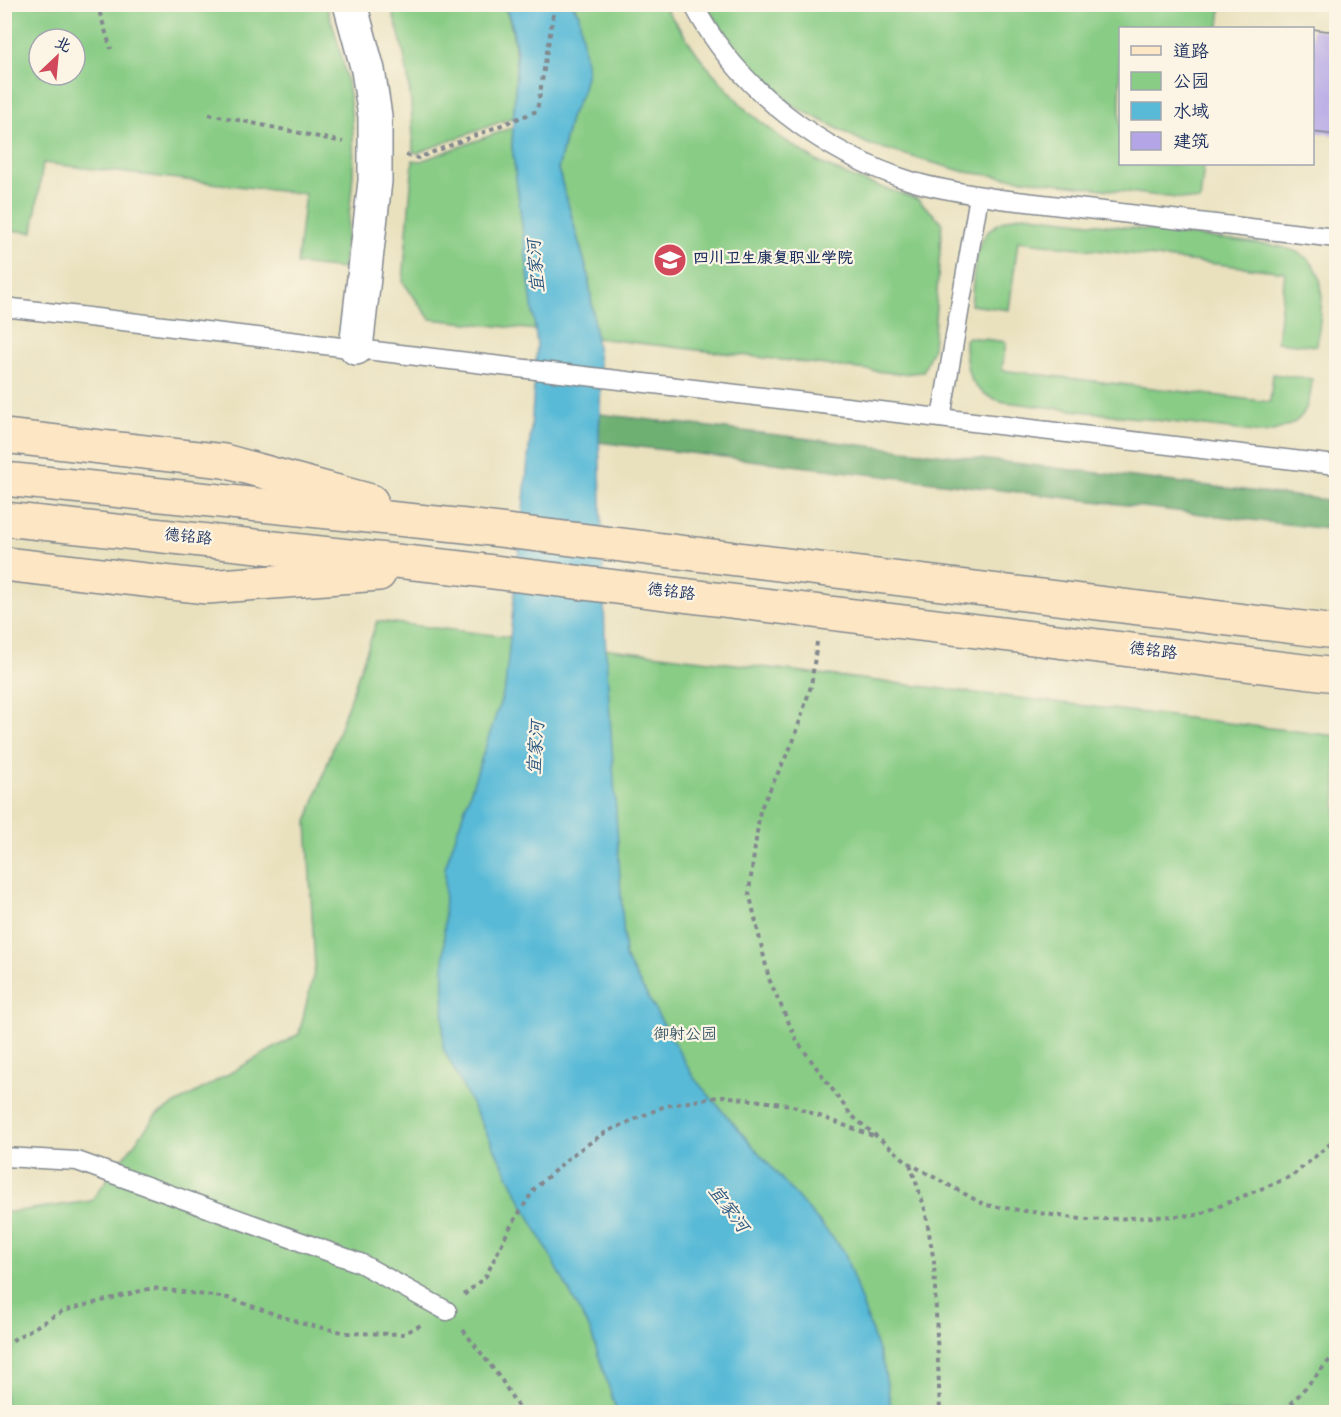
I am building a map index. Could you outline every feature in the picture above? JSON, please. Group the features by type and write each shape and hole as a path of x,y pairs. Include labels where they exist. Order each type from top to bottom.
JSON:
{"street":[{"path":"350,4 368,70 375,116 375,181 356,348"},
{"path":"4,436 224,461 465,526"},
{"path":"4,479 465,526 1336,632"},
{"name":"德铭路","path":"4,519 461,568 1336,675"},
{"path":"4,564 207,587 461,568"}],"lane":[{"path":"693,4 708,29 744,75 769,100 806,129 846,154 889,173 913,181 979,196 1336,238"},
{"path":"941,418 979,196"},
{"path":"4,307 1336,465"},
{"path":"4,1157 77,1161 360,1263 447,1311"}],"path":[{"path":"97,4 111,49"},
{"path":"209,114 418,158 537,111 555,4"},
{"path":"820,612 811,686 793,742 760,810 749,892 769,979 797,1041 850,1115 910,1164 984,1205 1087,1220 1198,1215 1292,1176 1336,1139"},
{"path":"4,1345 63,1311 152,1288 228,1298 304,1324 347,1334 403,1334 447,1311 486,1276 509,1230 535,1188 572,1155 606,1132 665,1106 723,1096 790,1105 878,1137"},
{"path":"910,1164 925,1209 934,1262 940,1413"},
{"path":"447,1311 501,1379 521,1413"},
{"path":"1287,1413 1290,1405 1336,1353"}],"green space":[{"path":"4,5 326,5 344,66 353,130 353,173 343,269 297,264 305,194 43,163 33,232 5,230"},
{"path":"390,5 504,5 515,46 514,117 417,153 413,152 408,77 401,40"},
{"path":"574,5 663,5 704,63 747,111 783,139 818,162 854,178 917,199 942,222 933,348 923,372 901,374 596,338 588,274 558,169 570,118 582,92 579,15"},
{"path":"706,5 1221,5 1219,27 1119,27 1119,165 1204,165 1200,201 965,172 868,144 793,106 736,49"},
{"path":"513,127 512,146 536,330 430,319 403,282 413,160 421,161"},
{"path":"1024,215 1271,245 1292,250 1306,258 1315,268 1320,281 1322,295 1317,346 1277,342 1285,272 1018,241 1009,310 971,305 976,260 985,236 1006,220"},
{"path":"968,337 1006,342 1002,370 1270,402 1273,374 1312,379 1311,391 1305,410 1294,423 1263,433 1005,402 984,394 972,380 968,372 965,352 965,340"},
{"path":"600,414 1336,501 1336,530 598,442"},
{"name":"御射公园","path":"377,621 1336,736 1336,1412 5,1412 4,1213 91,1201 156,1115 299,1034 315,968 307,822"}],"water":[{"name":"宜家河","path":"504,5 573,5 579,15 587,71 582,92 570,118 558,169 588,274 601,379 599,434 605,636 625,957 694,1078 844,1251 884,1368 892,1412 617,1412 590,1330 443,1048 445,868 505,688 531,430 537,345 512,146 517,53 511,21"}],"building":[{"path":"1314,29 1336,32 1336,135 1314,132"}],"place":[{"name":"四川卫生康复职业学院","path":"670,260"}]}
